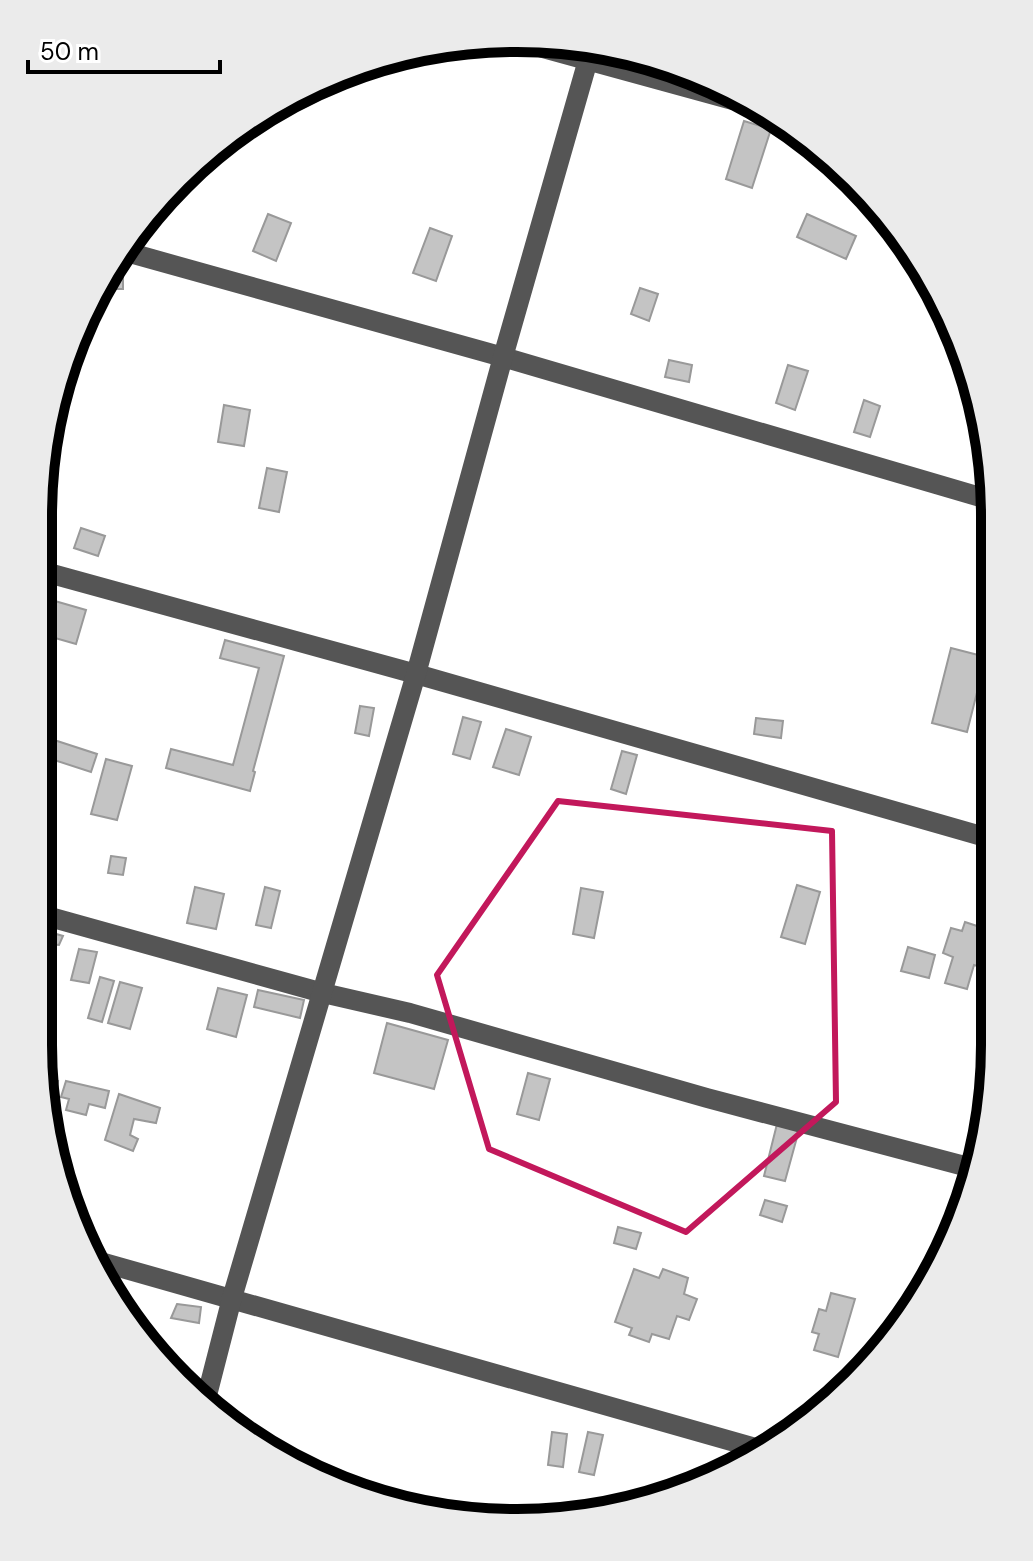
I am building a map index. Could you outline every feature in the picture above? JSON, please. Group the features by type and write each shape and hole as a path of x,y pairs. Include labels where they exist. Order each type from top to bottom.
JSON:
{"street":[{"path":"208,1392 232,1298 416,674 588,58"},
{"path":"603,60 701,90"},
{"path":"133,254 503,357 980,497"},
{"path":"52,574 416,674 981,836"},
{"path":"52,918 965,1166"},
{"path":"107,1264 750,1446"}],"highlighted area":[{"path":"558,801 832,831 836,1102 686,1232 489,1149 437,975"}],"building":[{"path":"744,121 771,129 752,188 726,179"},
{"path":"268,214 291,223 276,261 253,251"},
{"path":"807,214 856,236 846,259 797,237"},
{"path":"430,228 452,236 436,281 413,273"},
{"path":"120,274 123,274 123,289 111,289"},
{"path":"640,288 658,294 649,321 631,314"},
{"path":"669,360 692,365 689,382 665,377"},
{"path":"788,365 808,371 795,410 776,403"},
{"path":"864,400 880,406 870,437 854,432"},
{"path":"224,405 250,410 244,446 218,442"},
{"path":"267,468 287,472 279,512 259,508"},
{"path":"81,528 105,536 98,556 74,548"},
{"path":"52,600 86,610 76,644 52,637"},
{"path":"225,640 284,656 250,791 166,768 171,749 233,765 259,668 220,658"},
{"path":"951,648 981,656 981,677 967,732 932,723"},
{"path":"360,706 374,708 369,736 355,733"},
{"path":"463,717 481,722 470,759 453,754"},
{"path":"756,718 783,721 781,738 754,734"},
{"path":"506,729 531,737 519,775 493,767"},
{"path":"52,739 97,754 91,772 52,759"},
{"path":"622,751 637,755 626,794 611,789"},
{"path":"106,759 132,766 117,820 91,814"},
{"path":"111,856 126,858 123,875 108,873"},
{"path":"797,885 820,892 805,944 781,937"},
{"path":"195,887 224,894 216,929 187,923"},
{"path":"265,887 280,891 271,928 256,925"},
{"path":"581,888 603,892 594,938 573,934"},
{"path":"965,922 981,927 981,967 974,965 967,989 945,983 953,957 943,953 951,928 962,931"},
{"path":"52,933 63,936 59,945 52,944"},
{"path":"908,947 935,955 929,978 901,971"},
{"path":"79,949 97,952 89,983 71,980"},
{"path":"100,977 114,981 102,1022 88,1018"},
{"path":"120,982 142,988 130,1029 108,1023"},
{"path":"218,988 247,995 236,1037 207,1029"},
{"path":"258,990 304,1000 300,1018 254,1007"},
{"path":"387,1023 448,1040 434,1089 374,1073"},
{"path":"528,1073 550,1079 539,1120 517,1114"},
{"path":"66,1081 109,1091 105,1108 89,1104 86,1115 66,1110 69,1099 61,1097"},
{"path":"119,1094 160,1108 156,1123 134,1119 130,1135 138,1139 133,1151 105,1140"},
{"path":"777,1124 799,1130 785,1181 764,1176"},
{"path":"765,1200 787,1206 782,1222 760,1215"},
{"path":"618,1227 641,1233 636,1249 614,1243"},
{"path":"634,1269 659,1278 663,1269 688,1278 684,1294 697,1299 689,1320 677,1316 669,1339 652,1334 649,1342 629,1335 632,1328 615,1322"},
{"path":"831,1293 855,1299 838,1357 814,1350 819,1334 812,1332 819,1309 826,1311"},
{"path":"177,1304 201,1307 199,1323 171,1318"},
{"path":"552,1432 567,1434 563,1467 548,1465"},
{"path":"588,1432 603,1435 594,1475 579,1472"}]}
